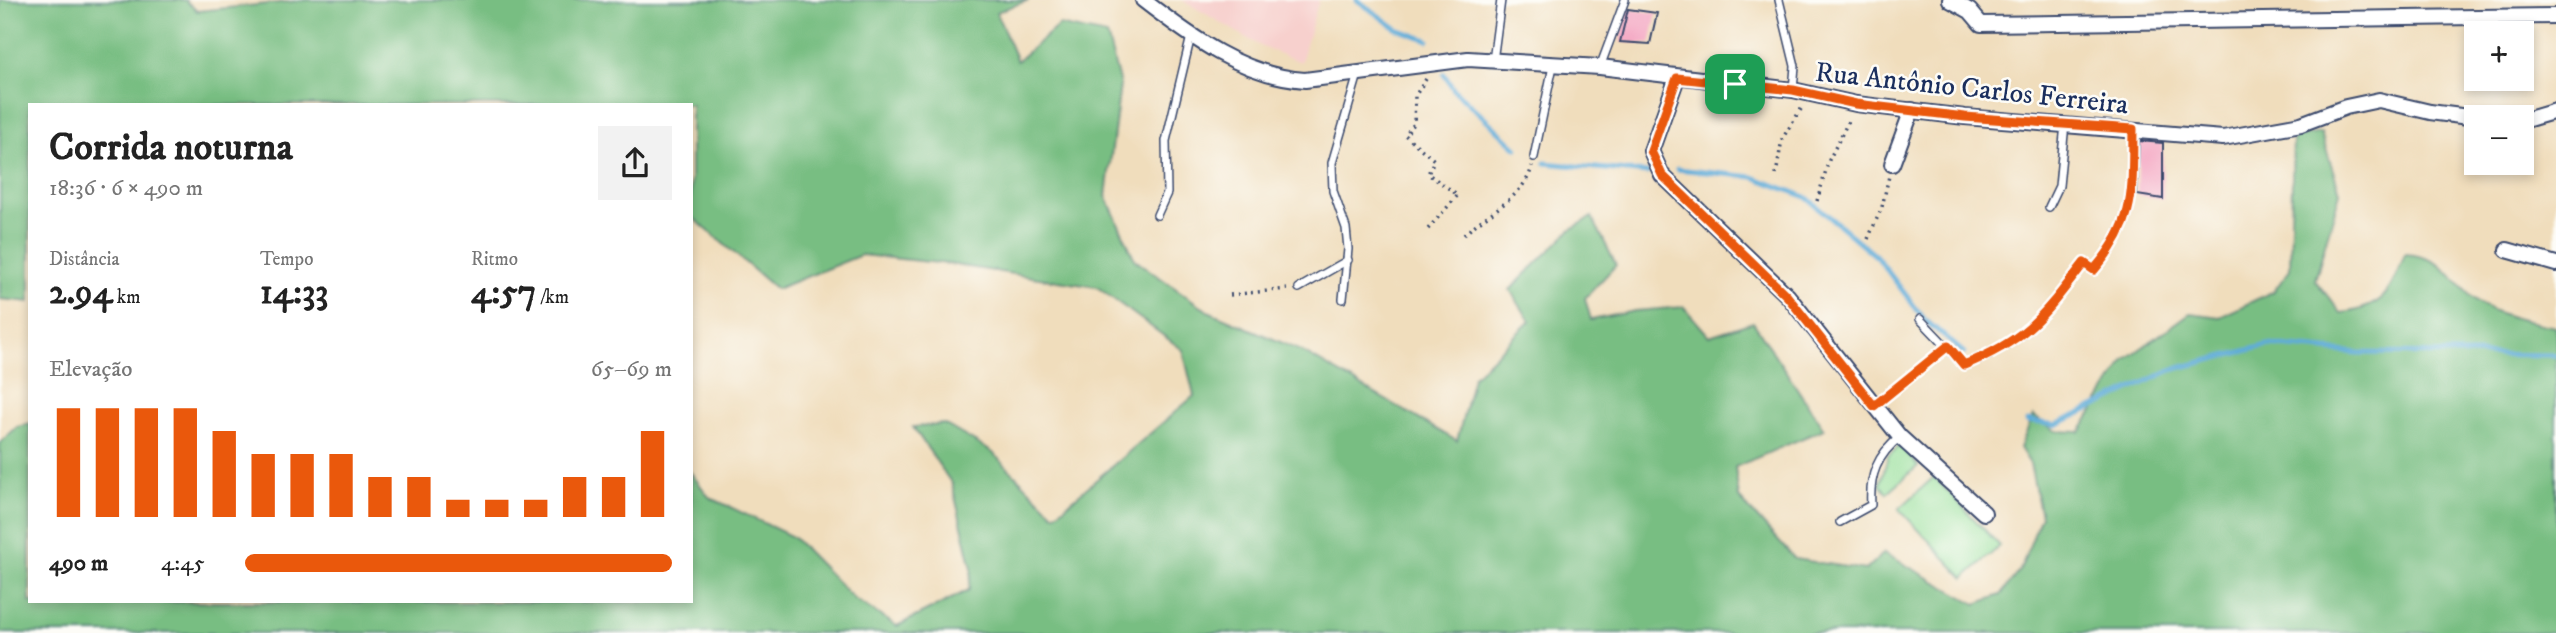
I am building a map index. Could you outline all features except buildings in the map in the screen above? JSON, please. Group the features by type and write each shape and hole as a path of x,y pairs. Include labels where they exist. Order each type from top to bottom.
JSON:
{"street":[{"name":"Rua Antônio Carlos Ferreira","path":"1143,0 1192,36 1246,66 1283,79 1305,80 1468,59 1553,66 1600,66 1677,78 1793,90 1856,104 2222,138 2301,124 2346,107 2379,100 2430,112 2464,116"},
{"path":"1950,0 1970,6 1981,24 2556,16"},
{"path":"1677,78 1651,151 1662,175 1787,296 1900,437 1984,513"},
{"path":"1892,164 1912,110"},
{"path":"2534,117 2556,111"},
{"path":"2507,250 2556,264"}],"lane":[{"path":"1493,61 1500,0"},
{"path":"1600,66 1625,0"},
{"path":"1779,0 1795,66 1793,90"},
{"path":"1157,215 1167,193 1166,141 1192,36"},
{"path":"1534,157 1553,66"},
{"path":"1343,299 1348,260 1346,229 1331,178 1332,163 1358,73"},
{"path":"2049,207 2059,186 2066,123"},
{"path":"1920,319 1964,365 2001,350 2029,329 2084,263 2094,270 2110,251 2132,206 2133,129"},
{"path":"1299,288 1348,260"},
{"path":"1840,522 1871,505 1869,482 1883,450 1900,437"}],"path":[{"path":"1427,229 1458,195 1428,174 1434,160 1405,135 1413,124 1415,96 1437,63"},
{"path":"1776,175 1782,139 1810,95"},
{"path":"1817,201 1829,160 1856,104"},
{"path":"1464,235 1519,190 1531,171 1534,157"},
{"path":"1868,239 1882,207 1892,164"},
{"path":"1230,295 1299,288"},
{"path":"1874,406 1948,346"}],"shaded area":[{"path":"1182,0 1319,0 1301,62 1262,47"}],"green space":[{"path":"0,0 185,0 197,11 307,0 1029,0 996,12 1017,61 1059,25 1107,35 1120,85 1106,196 1135,260 1208,311 1299,350 1457,441 1473,377 1530,321 1510,290 1570,230 1592,217 1616,265 1585,298 1591,320 1635,311 1684,307 1709,336 1753,322 1824,429 1735,467 1739,498 1795,559 1866,570 1884,553 1976,604 2001,595 2021,568 2041,516 2030,464 2020,448 2033,416 2056,431 2080,432 2125,360 2190,313 2220,317 2274,291 2290,269 2293,137 2321,133 2340,192 2315,280 2341,313 2367,307 2384,296 2395,279 2405,254 2433,261 2477,301 2496,312 2556,327 2556,633 0,633 0,443 17,427 28,424 28,603 693,603 693,476 709,497 793,537 854,599 897,626 969,590 972,568 952,484 913,427 944,424 992,452 1055,515 1194,396 1183,350 1097,287 949,264 861,255 776,289 693,218 693,103 28,103 28,302 0,299"},
{"path":"1901,445 1918,466 1887,493 1880,485 1888,456"},
{"path":"1934,477 2000,546 1964,578 1899,509"}],"waterway":[{"path":"1357,0 1397,29 1428,40"},
{"path":"1444,74 1454,90 1517,148"},
{"path":"1545,163 1647,173"},
{"path":"1677,169 1753,177 1806,197 1876,256 1925,320 1964,353"},
{"path":"2027,421 2056,425 2171,370 2268,345 2359,353 2556,355"}],"route":[{"path":"1677,78 1735,84 1793,90 1856,104 1965,117 2133,129 2132,206 2110,251 2094,270 2084,263 2054,301 2015,341 2001,350 1964,365 1948,346 1874,406 1787,296 1662,175 1655,162 1651,151 1677,78"}]}
